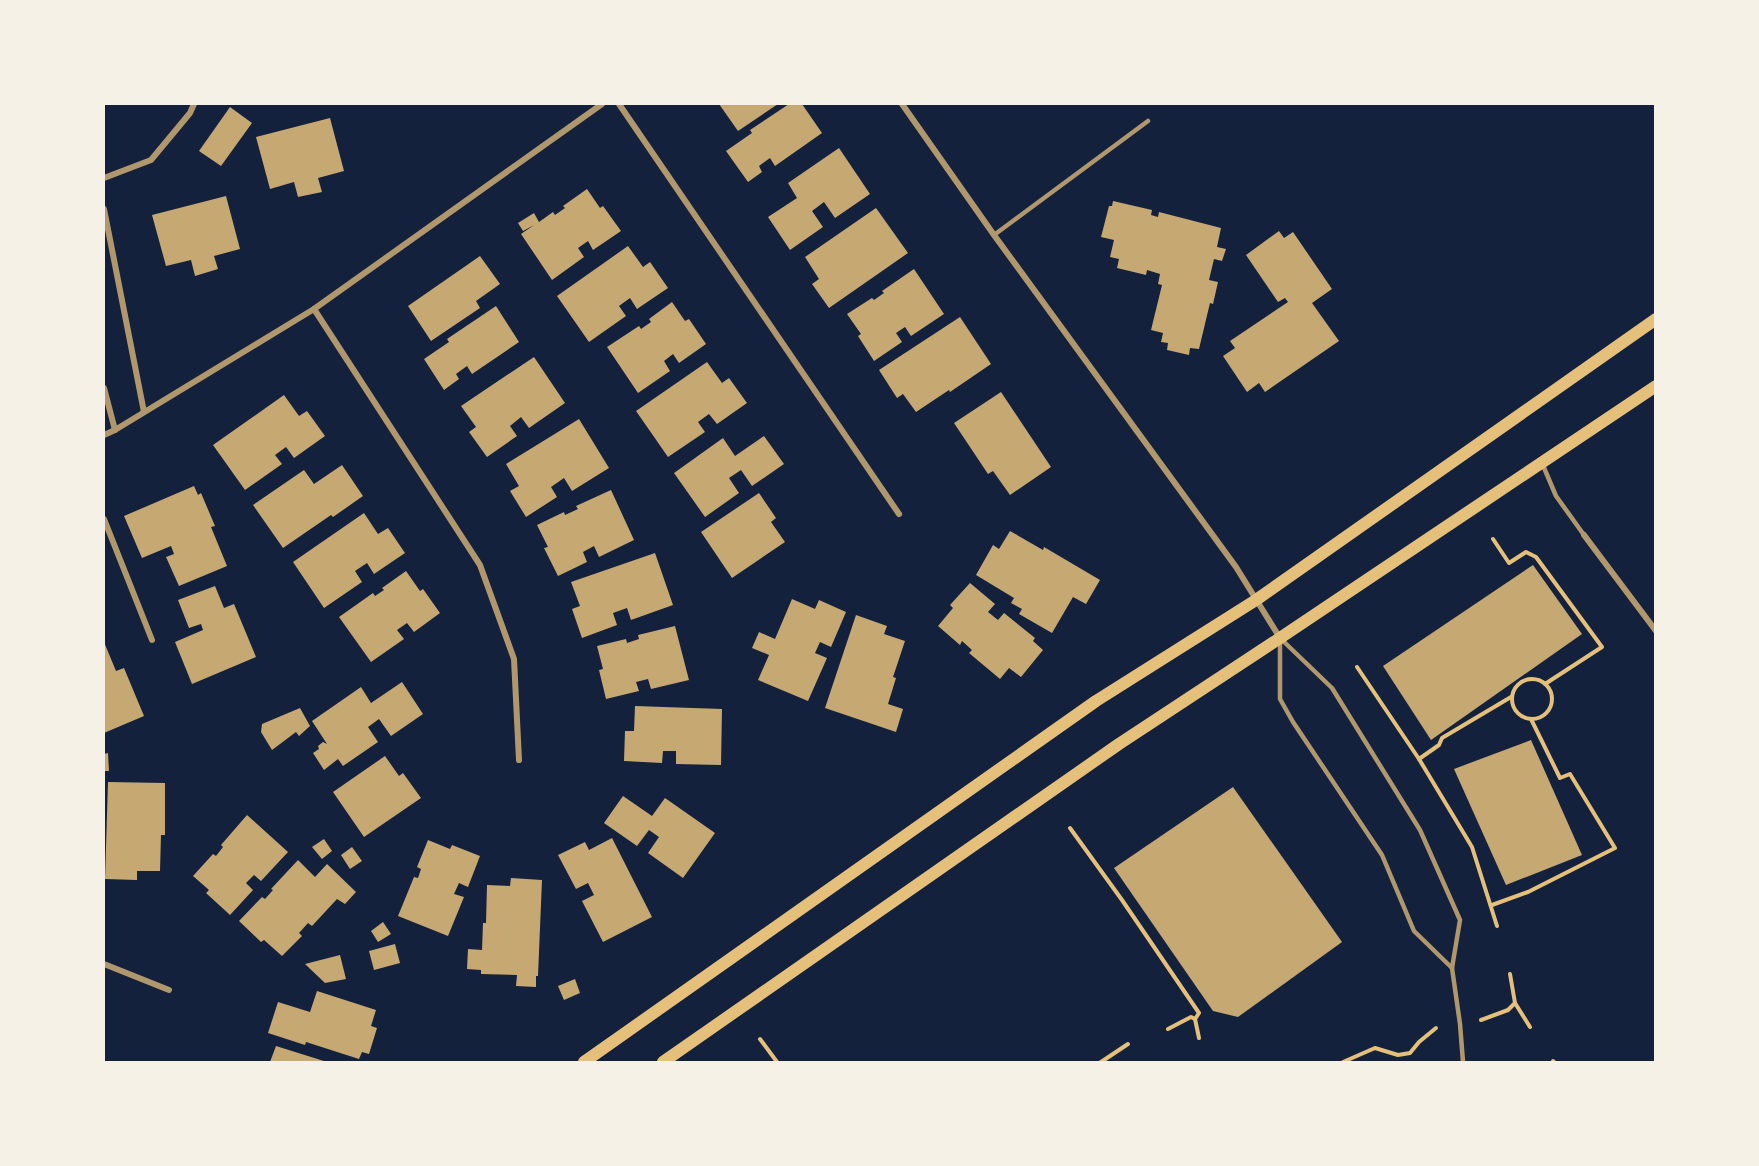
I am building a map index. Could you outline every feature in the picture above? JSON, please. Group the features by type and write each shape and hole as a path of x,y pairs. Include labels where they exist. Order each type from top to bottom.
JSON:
{"main road":[{"path":"584,1062 1096,701 1256,600 1656,319"},
{"path":"663,1062 1119,744 1656,386"}],"street":[{"path":"104,178 151,160 190,113 194,104"},
{"path":"104,435 314,309 602,104"},
{"path":"618,104 899,514"},
{"path":"902,104 994,235 1236,567 1280,638"},
{"path":"104,209 144,412"},
{"path":"314,309 480,565 514,659 519,760"},
{"path":"104,388 115,430"},
{"path":"104,519 152,640"},
{"path":"1584,535 1656,631"},
{"path":"104,964 169,990"}],"lane":[{"path":"994,235 1148,121"},
{"path":"1541,462 1556,496 1584,535"},
{"path":"1280,638 1280,699 1382,855 1414,931 1452,968"},
{"path":"1280,638 1332,688 1420,830 1460,920 1452,968 1463,1062"}],"path":[{"path":"1493,539 1509,563 1526,552 1536,556 1602,647 1545,684"},
{"path":"1357,667 1419,759 1472,847 1497,926"},
{"path":"1534,679 1545,684 1552,697 1549,710 1538,718 1531,719 1519,714 1512,703 1514,690 1522,681 1534,679"},
{"path":"1419,759 1438,745 1442,738 1512,696"},
{"path":"1492,905 1528,892 1615,848 1570,774 1560,778 1531,719"},
{"path":"1070,828 1199,1013 1195,1019 1199,1038"},
{"path":"1510,974 1515,1003 1530,1027"},
{"path":"1481,1020 1509,1010 1515,1003"},
{"path":"1168,1029 1191,1017 1195,1019"},
{"path":"1343,1062 1375,1048 1398,1055 1410,1053 1419,1042 1436,1029"},
{"path":"760,1039 777,1062"},
{"path":"1101,1062 1128,1044"}],"building":[{"path":"719,104 778,104 738,131"},
{"path":"789,104 802,104 822,133 775,166 770,158 759,166 762,172 748,182 726,151 752,133 750,130"},
{"path":"230,107 252,123 221,166 199,151"},
{"path":"330,118 344,171 318,178 322,192 298,197 294,182 270,189 256,137"},
{"path":"839,148 870,194 835,218 824,202 812,211 823,227 790,250 768,217 797,198 788,183"},
{"path":"587,189 600,208 603,206 621,231 593,250 588,241 578,248 584,257 552,280 521,234 534,225 523,231 518,223 534,213 539,222 553,212 555,215 565,208 563,206"},
{"path":"226,196 240,249 214,256 218,269 195,276 191,260 166,266 152,215"},
{"path":"1113,201 1152,210 1151,215 1158,217 1159,212 1221,228 1217,247 1226,249 1222,261 1214,259 1209,280 1218,282 1213,304 1210,303 1199,349 1190,348 1189,355 1167,350 1168,343 1161,342 1163,333 1151,330 1162,285 1158,284 1160,274 1147,270 1146,275 1117,268 1119,259 1110,257 1114,240 1101,237 1109,206 1112,206"},
{"path":"876,208 908,253 829,308 812,284 819,279 805,257"},
{"path":"1279,231 1284,238 1293,232 1332,289 1312,303 1339,341 1265,392 1259,383 1247,392 1223,356 1235,348 1230,341 1288,302 1285,298 1278,302 1246,255"},
{"path":"628,246 643,267 650,262 668,288 637,309 630,298 619,306 626,316 589,342 557,296"},
{"path":"480,256 500,284 476,301 480,308 431,341 408,306"},
{"path":"914,269 944,314 911,336 905,327 896,333 902,342 874,361 858,336 861,334 847,314 872,298 874,300 884,293 882,291"},
{"path":"672,302 685,321 689,319 706,344 679,363 673,354 664,361 670,371 638,393 607,347 639,326 641,329 651,322 649,319"},
{"path":"496,306 519,342 472,374 467,366 456,374 459,379 444,390 424,359 449,342 447,339"},
{"path":"960,317 991,364 916,412 903,394 897,398 879,370"},
{"path":"534,357 565,403 529,428 521,417 510,426 517,436 487,457 469,432 476,427 461,406"},
{"path":"707,362 722,383 729,378 747,403 717,424 709,414 698,422 705,432 668,457 636,411"},
{"path":"1001,392 1051,467 1010,495 993,471 988,474 954,423"},
{"path":"284,395 299,416 307,411 325,436 294,458 286,447 275,455 282,464 245,490 213,445"},
{"path":"579,419 609,468 572,491 564,478 551,487 557,497 526,517 510,491 519,486 506,464"},
{"path":"764,436 784,464 752,486 741,470 729,478 739,493 705,517 674,473 723,438 735,456"},
{"path":"342,465 363,496 283,548 253,505 304,470 314,484"},
{"path":"194,486 198,495 201,493 215,526 211,527 227,566 179,586 166,557 174,554 171,546 142,558 124,516"},
{"path":"611,490 634,540 599,557 594,546 583,552 587,562 558,576 544,548 548,547 537,525 564,512 565,515 578,509 576,506"},
{"path":"759,493 776,518 771,522 785,542 732,578 701,532"},
{"path":"364,513 378,534 388,528 405,553 374,574 367,563 355,571 362,582 324,608 293,562"},
{"path":"1010,531 1043,550 1044,547 1100,580 1086,604 1073,597 1052,633 1019,614 1022,609 1011,603 1014,598 976,575 993,545 999,549"},
{"path":"655,553 673,605 631,620 627,608 613,613 617,625 582,638 572,609 580,606 571,582"},
{"path":"1533,565 1582,634 1431,740 1383,666"},
{"path":"406,571 420,591 423,589 440,613 414,632 407,623 397,630 404,639 371,662 339,617 373,593 375,596 384,590 382,588"},
{"path":"970,583 995,604 988,612 998,620 1004,613 1035,638 1033,641 1043,650 1021,677 1009,668 1000,679 969,653 972,650 962,641 960,645 938,626 953,608 950,605"},
{"path":"215,586 224,608 234,604 256,657 192,684 175,642 203,630 201,624 189,628 178,600"},
{"path":"792,599 815,609 819,600 846,612 831,647 820,642 815,653 827,658 808,701 758,680 769,655 752,648 759,632 775,639"},
{"path":"856,615 887,626 884,634 905,641 893,677 896,678 888,704 903,709 896,732 825,708"},
{"path":"675,626 689,680 651,689 648,679 636,682 639,691 606,699 599,670 603,669 597,646 626,639 627,643 639,639 638,635"},
{"path":"104,642 116,671 124,668 144,716 104,733"},
{"path":"402,682 423,714 391,736 379,719 368,727 378,742 343,766 338,759 324,770 313,753 323,742 327,744 312,721 361,687 371,703"},
{"path":"635,706 722,709 721,765 676,764 676,751 663,751 662,763 624,761 625,731 634,731"},
{"path":"300,708 310,726 299,736 296,732 272,750 261,732 262,724"},
{"path":"1531,740 1582,855 1506,885 1454,769"},
{"path":"108,753 109,771 104,771 104,754"},
{"path":"385,756 399,776 403,773 421,798 364,837 333,792"},
{"path":"108,782 165,783 165,835 161,835 160,871 137,871 137,880 105,879"},
{"path":"1233,787 1342,942 1238,1017 1213,1011 1114,868"},
{"path":"623,796 652,816 665,798 715,833 683,878 648,853 659,837 649,830 637,846 604,823"},
{"path":"247,815 288,852 261,881 254,875 246,883 253,890 230,915 206,893 209,890 193,876 213,854 216,856 223,847 221,845"},
{"path":"612,838 652,917 603,942 582,901 594,895 588,883 576,889 558,855 585,842 589,850"},
{"path":"324,839 332,851 322,859 312,847"},
{"path":"428,840 450,849 452,845 480,856 468,887 459,883 454,894 464,897 448,936 398,916 414,877 418,878 421,869 417,867"},
{"path":"352,847 362,861 350,869 341,855"},
{"path":"298,860 315,877 327,864 356,892 345,904 337,899 312,926 308,923 299,933 302,936 282,956 264,940 261,942 239,921 262,897 265,899 273,890 271,889"},
{"path":"511,878 542,880 536,987 516,986 517,975 481,974 481,970 467,969 468,949 482,950 483,923 486,923 487,885 510,886"},
{"path":"383,922 391,934 378,942 371,931"},
{"path":"395,944 400,963 374,970 369,951"},
{"path":"340,955 346,979 325,983 305,964"},
{"path":"575,979 580,993 564,1000 558,986"},
{"path":"317,991 376,1010 371,1026 377,1028 369,1054 362,1052 359,1059 268,1033 278,1002 310,1012"},
{"path":"276,1046 327,1062 270,1062"}]}
